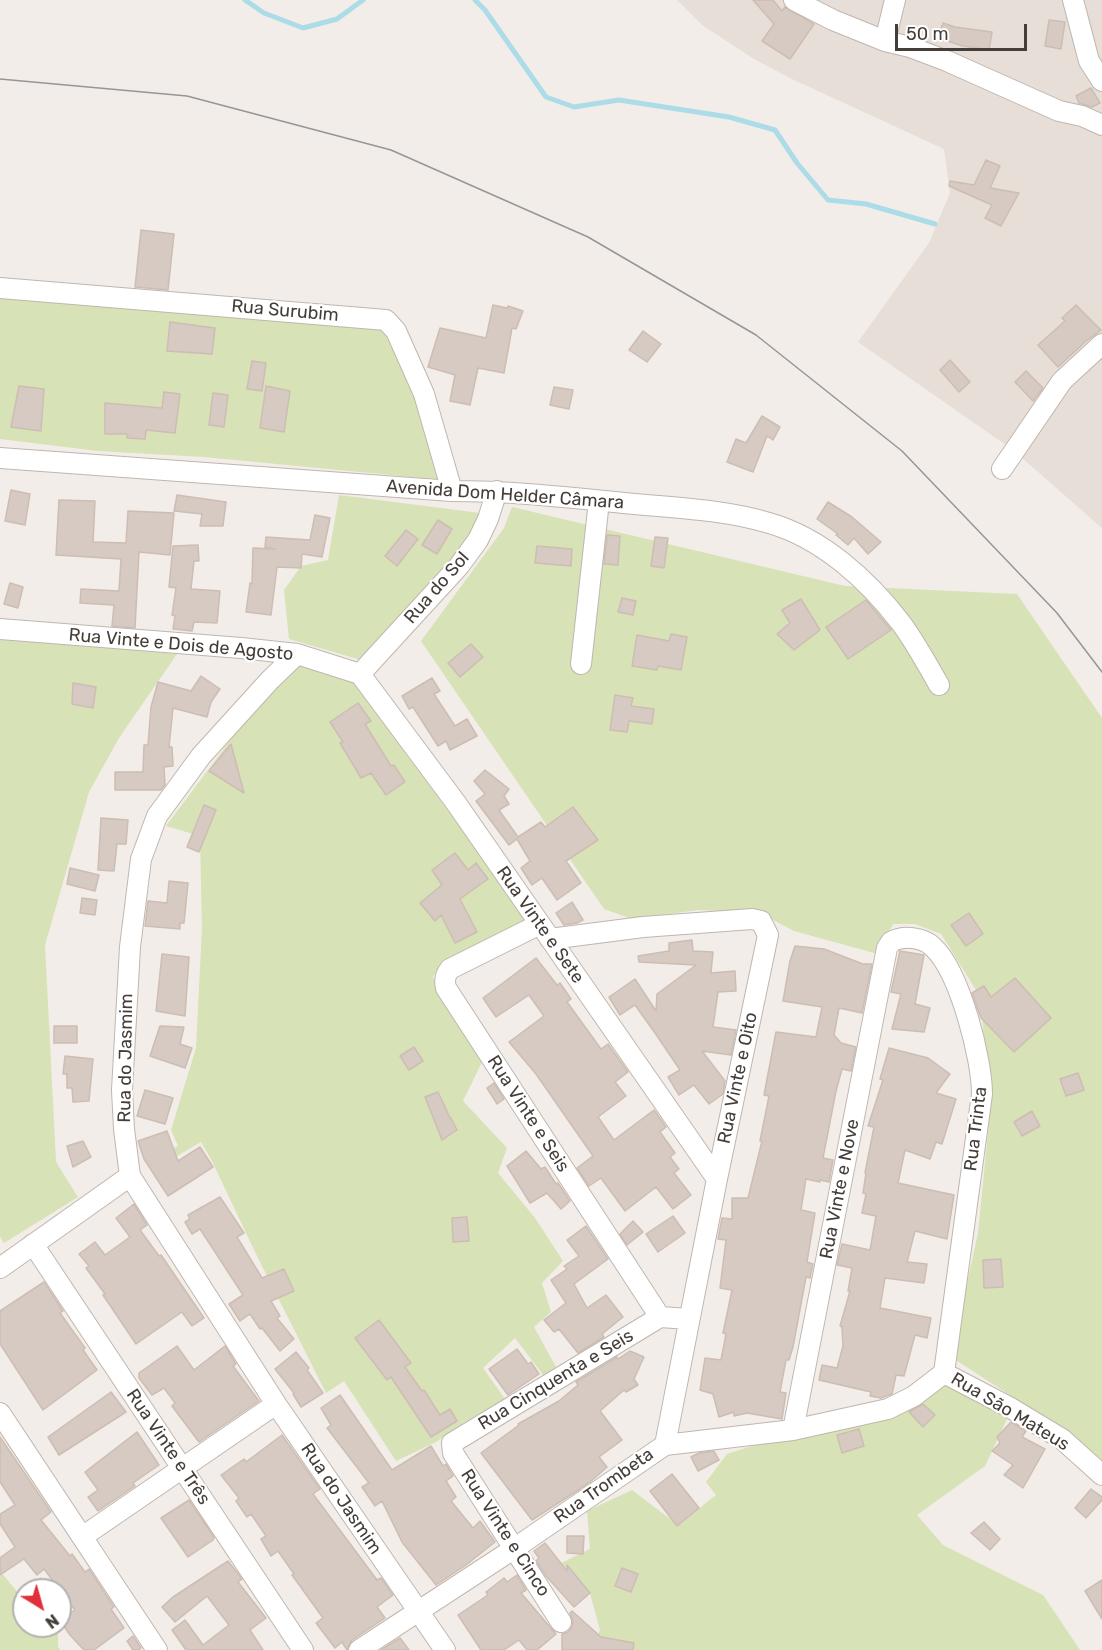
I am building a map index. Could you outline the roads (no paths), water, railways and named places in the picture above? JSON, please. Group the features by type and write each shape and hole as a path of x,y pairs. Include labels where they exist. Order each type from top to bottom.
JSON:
{"street":[{"path":"794,0 885,41 910,47 947,61 1059,111 1082,116 1102,125"},
{"path":"885,41 896,0"},
{"path":"1073,0 1089,61 1102,81"},
{"name":"Rua Surubim","path":"0,288 386,320 396,331 424,394 452,491"},
{"path":"1002,469 1062,381 1102,344"},
{"name":"Avenida Dom Helder Câmara","path":"0,459 452,491 497,491 739,516 771,523 798,534 844,563 880,598 902,625 939,685"},
{"name":"Rua do Sol","path":"360,674 472,549 488,519 497,491"},
{"path":"581,664 599,501"},
{"name":"Rua Vinte e Dois de Agosto","path":"0,629 297,654 360,674"},
{"name":"Rua do Jasmim","path":"297,654 270,680 201,756 157,816 141,860 130,947 122,1090 130,1176 276,1404 445,1650"},
{"name":"Rua Vinte e Sete","path":"360,674 456,803 717,1179"},
{"name":"Rua Vinte e Oito","path":"545,932 752,919 761,921 768,935 665,1445"},
{"name":"Rua Vinte e Seis","path":"545,932 450,969 445,974 446,988 660,1317"},
{"name":"Rua Trinta","path":"887,948 891,942 904,937 925,941 941,956 962,1003 982,1076 982,1094 944,1373"},
{"name":"Rua Vinte e Nove","path":"793,1430 887,948"},
{"path":"0,1268 130,1176"},
{"name":"Rua Vinte e Três","path":"33,1244 303,1650"},
{"path":"660,1317 689,1319"},
{"name":"Rua Cinquenta e Seis","path":"452,1443 660,1317"},
{"name":"Rua Trombeta","path":"359,1650 515,1548 665,1445 793,1430 888,1409 914,1396 944,1373"},
{"name":"Rua São Mateus","path":"944,1373 1009,1407 1062,1439 1102,1475"},
{"path":"82,1537 276,1404"},
{"path":"0,1413 157,1650"},
{"name":"Rua Vinte e Cinco","path":"452,1443 453,1453 561,1622"}],"waterway":[{"path":"245,0 264,13 303,28 337,19 363,0"},
{"path":"475,0 485,10 546,97 574,107 619,100 729,117 775,130 797,163 828,200 866,204 935,224"}],"tram line":[{"path":"0,79 187,96 391,150 588,237 756,335 902,451 1057,613 1102,672"}]}
